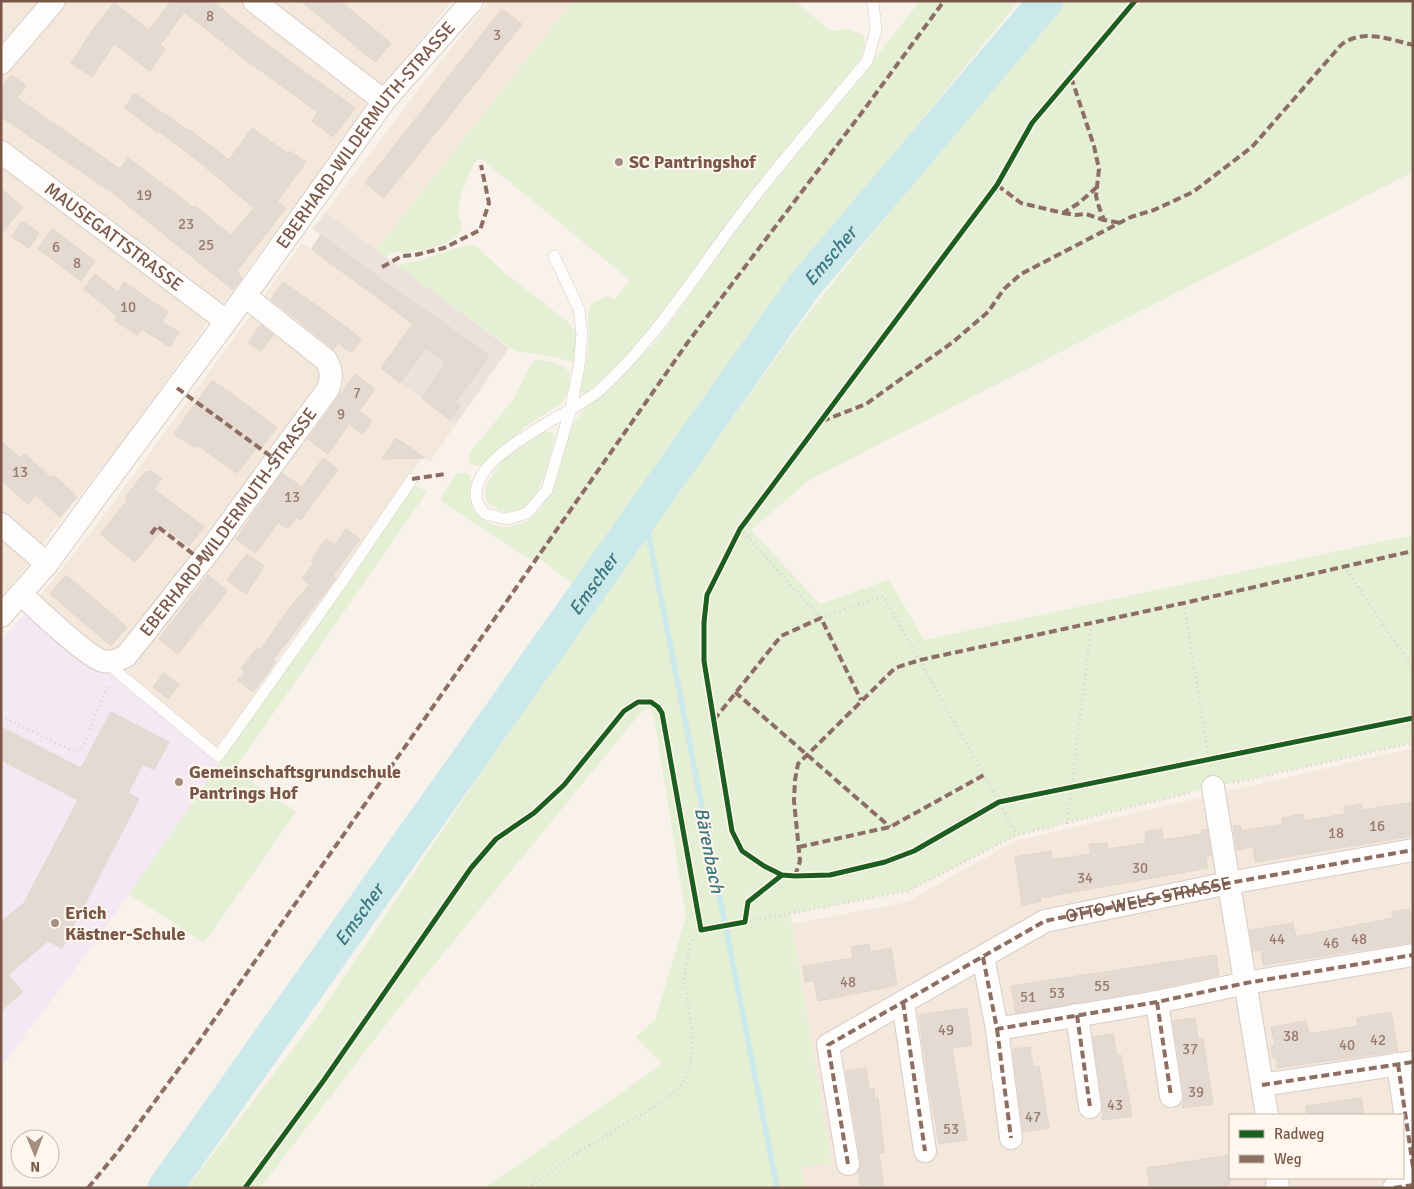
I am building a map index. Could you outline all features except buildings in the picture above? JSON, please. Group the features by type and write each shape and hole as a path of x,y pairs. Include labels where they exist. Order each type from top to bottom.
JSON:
{"street":[{"path":"1,63 54,1"},
{"path":"254,1 384,101"},
{"name":"EBERHARD-WILDERMUTH-STRASSE","path":"1,616 46,564 226,321 384,101 472,1"},
{"name":"MAUSEGATTSTRASSE","path":"1,152 226,321"},
{"name":"EBERHARD-WILDERMUTH-STRASSE","path":"114,662 126,656 210,550 328,389 331,381 331,374 326,360 244,296"},
{"path":"1,524 46,564"},
{"path":"21,594 89,654 102,661 114,662"},
{"path":"1213,787 1267,1114"},
{"name":"OTTO-WELS-STRASSE","path":"848,1164 828,1045 1045,921 1229,883 1413,850"},
{"path":"996,1029 1156,1002 1246,983 1413,955"},
{"path":"983,957 996,1029 1011,1138"},
{"path":"902,1002 925,1151"},
{"path":"1156,1002 1171,1096"},
{"path":"1076,1015 1090,1108"},
{"path":"1262,1085 1405,1063 1413,1167"},
{"path":"1394,1188 1413,1185"}],"lane":[{"path":"554,256 579,309 582,335 579,366 571,408 547,490 527,513 507,519 484,514 477,501 476,488 487,467 525,436 571,408 599,391 636,352 681,297 742,212 866,61 876,30 872,1"},
{"path":"114,662 116,671 218,756 342,582 412,479"}],"path":[{"path":"740,529 821,618 883,596 1017,835"},
{"path":"1344,566 1413,668"},
{"path":"1184,603 1213,787"},
{"path":"1068,824 1092,623"},
{"path":"1,716 75,752 83,746 105,690"},
{"path":"737,923 908,890 1017,835 1213,787 1413,743"},
{"path":"527,1188 578,1152 665,1100 683,1084 691,1062 693,1038 684,979 690,944 701,930"}],"shaded area":[{"path":"1,1 39,1 1,44"},
{"path":"67,1 243,1 364,95 366,107 362,114 222,305 1,143 1,77"},
{"path":"266,1 452,1 390,78 379,85"},
{"path":"489,1 573,1 376,250 325,213 421,86"},
{"path":"1,160 209,321 129,433 41,546 1,512"},
{"path":"325,212 509,348 456,424 381,368 413,323 311,249 321,236 313,229"},
{"path":"302,243 413,324 381,368 456,424 430,462 423,457 407,478 326,596 279,658 260,690 217,751 126,676 121,666 336,382 262,299"},
{"path":"250,316 256,317 319,363 322,385 124,649 102,654 38,598 96,526"},
{"path":"1,530 31,562 1,597"},
{"path":"26,612 105,668 219,764 221,762 296,812 204,943 129,894 88,952 1,1067 1,640"},
{"path":"1413,748 1413,1188 805,1188 801,1167 831,1162 792,924 907,902 1015,841"}],"green space":[{"name":"SC Pantringshof","path":"573,1 795,1 831,31 848,29 863,35 865,44 860,60 630,354 586,393 581,393 579,389 588,352 588,317 591,304 608,296 614,300 630,280 480,158 474,163 460,197 458,213 462,225 461,230 455,237 444,244 423,250 415,250 408,253 396,252 385,257 376,250"},
{"path":"920,1 1019,1 882,168 802,271 731,367 576,587 543,561 528,558 440,500 456,474 465,472 471,476 470,500 474,511 483,520 496,526 510,527 526,522 540,510 554,485 560,469 563,444 569,428 589,404 632,366 659,338 747,215"},
{"path":"1065,1 1413,1 1413,172 809,480 751,530 820,604 889,580 924,640 1413,535 1413,743 1213,787 1017,835 908,891 790,914 831,1163 801,1167 805,1188 485,1188 662,1064 636,1037 655,1020 686,917 655,722 651,710 646,709 642,711 398,1009 260,1188 187,1188 318,1016 481,773 641,543 805,318 1033,34"},
{"path":"467,245 475,245 505,273 568,322 576,333 574,362 515,351 396,265 420,260"},
{"path":"536,360 559,364 570,373 569,390 562,403 523,428 497,454 481,465 472,465 468,460 470,452 513,400 531,364"},
{"path":"545,431 551,432 555,436 548,465 535,495 526,506 516,512 503,511 487,502 485,488 495,470 505,458"},
{"path":"414,484 427,492 234,770 296,812 204,943 129,894"}],"waterway":[{"name":"Emscher","path":"165,1188 804,286 1046,1"},
{"name":"Bärenbach","path":"644,512 777,1188"}],"marked path":[{"path":"88,1188 120,1149 200,1040 688,342 944,1"},
{"path":"822,419 825,420 866,404 953,342 988,312 1004,289 1021,274 1131,217 1154,210 1193,192 1252,147 1345,42 1363,36 1371,36 1413,45"},
{"path":"1071,77 1094,146 1099,169 1096,196 1099,207 1104,220 1121,223"},
{"path":"382,267 402,256 444,248 480,230 489,203 481,165"},
{"path":"997,185 1021,203 1063,213 1079,203 1097,187"},
{"path":"1063,213 1086,214 1104,220"},
{"path":"177,388 276,460"},
{"path":"412,479 446,474"},
{"path":"151,534 157,526 202,561"},
{"path":"795,876 800,861 794,801 798,764 895,668 920,660 1413,551"},
{"path":"714,720 781,636 821,618 861,700"},
{"path":"735,692 890,827"},
{"path":"799,847 890,827 984,775"},
{"path":"848,1164 828,1045 1045,921 1229,883 1413,850"},
{"path":"983,957 997,1029 1157,1002 1246,983 1413,955"},
{"path":"903,1002 925,1151"},
{"path":"1157,1002 1171,1096"},
{"path":"1077,1015 1090,1107"},
{"path":"997,1029 1011,1138"},
{"path":"1262,1085 1413,1062"},
{"path":"1398,1064 1413,1167"},
{"path":"1394,1188 1413,1185"}],"cycle path":[{"path":"782,875 764,866 742,851 732,831 704,661 704,622 707,595 740,529 997,185 1032,123 1135,1"},
{"path":"245,1188 324,1080 471,868 496,839 534,813 564,785 624,711 638,702 651,702 662,713 701,930 745,922 748,902 782,875 830,875 885,862 914,851 999,802 1413,718"}],"place":[{"name":"SC Pantringshof","path":"619,162"},
{"name":"Gemeinschaftsgrundschule Pantrings Hof","path":"179,782"},
{"name":"Erich Kästner-Schule","path":"55,923"}]}
